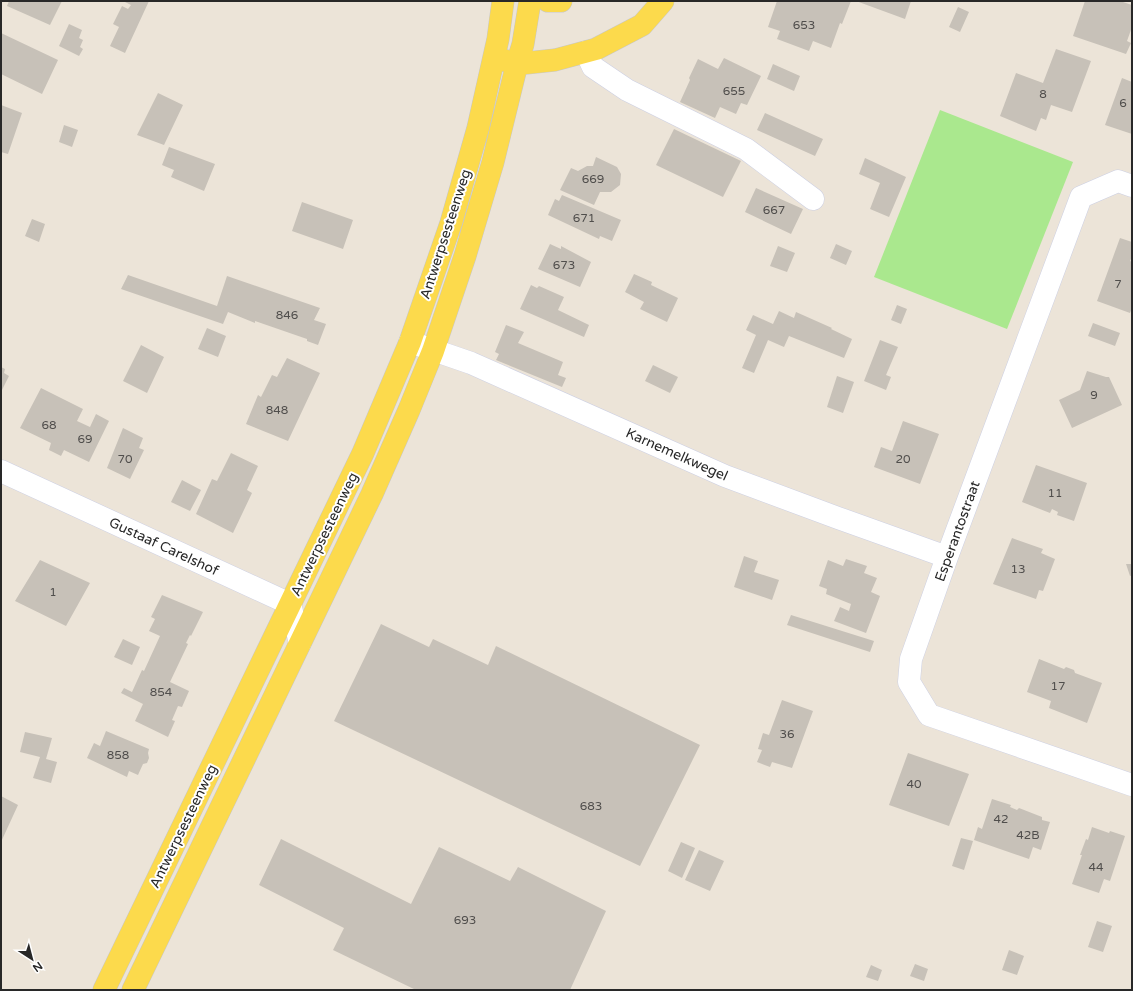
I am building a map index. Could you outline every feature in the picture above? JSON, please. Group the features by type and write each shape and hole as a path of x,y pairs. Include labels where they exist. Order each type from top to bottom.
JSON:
{"main road":[{"name":"Antwerpsesteenweg","path":"104,990 364,453 410,342 450,223 478,128 498,39 503,1"},
{"name":"Antwerpsesteenweg","path":"133,990 372,494 409,410 433,350 465,256 493,162 523,44 530,1"},
{"path":"548,1 561,1"},
{"path":"493,58 517,64 555,60 596,49 642,26 663,1"}],"street":[{"path":"586,52 593,67 627,90 746,149 813,199"},
{"name":"Esperantostraat","path":"1132,186 1118,181 1081,196 947,557 911,659 909,682 929,714 1132,785"},
{"name":"Karnemelkwegel","path":"410,342 471,363 725,476 947,557"},
{"name":"Gustaaf Carelshof","path":"1,471 290,604"},
{"path":"290,604 300,643"}],"green space":[{"path":"940,110 1073,162 1007,329 874,277"}],"building":[{"path":"9,1 62,1 50,25 7,6"},
{"path":"123,1 149,1 125,53 110,46 119,27 113,24 122,6 128,9 131,5"},
{"path":"777,1 851,1 842,24 840,23 831,48 813,41 809,51 777,39 780,31 768,27"},
{"path":"856,1 911,1 905,19"},
{"path":"1085,1 1120,1 1132,5 1132,27 1127,41 1131,43 1126,54 1073,36"},
{"path":"958,7 969,12 960,32 949,27"},
{"path":"69,24 82,30 79,38 83,40 80,47 83,49 79,56 59,46"},
{"path":"1,33 58,60 42,94 1,74"},
{"path":"1056,49 1091,61 1072,112 1051,105 1046,120 1041,118 1036,131 1000,116 1016,73 1043,83"},
{"path":"724,58 761,76 747,105 741,103 736,114 720,107 715,118 680,102 698,59 718,69"},
{"path":"773,64 800,76 794,91 767,79"},
{"path":"1122,78 1132,82 1132,134 1105,125"},
{"path":"158,93 183,105 164,145 137,135"},
{"path":"1,105 22,113 8,154 1,152"},
{"path":"765,113 823,139 815,156 757,130"},
{"path":"64,125 78,130 72,147 59,142"},
{"path":"674,129 741,161 723,197 656,165"},
{"path":"169,147 215,164 204,191 171,177 174,170 162,165"},
{"path":"596,157 617,167 621,174 620,185 611,192 600,192 594,205 560,190 571,168 578,171 587,166 593,166"},
{"path":"865,158 906,177 889,217 870,209 880,183 859,174"},
{"path":"756,188 803,209 791,234 745,212"},
{"path":"562,195 621,220 612,241 600,236 599,239 548,215 555,199 559,201"},
{"path":"302,202 353,220 343,249 292,231"},
{"path":"32,219 45,224 39,242 25,236"},
{"path":"1120,238 1132,242 1132,257 1130,261 1132,262 1132,308 1130,313 1097,301"},
{"path":"550,244 561,249 561,246 591,262 580,287 538,269"},
{"path":"836,244 852,251 846,265 830,258"},
{"path":"778,246 795,253 787,272 770,266"},
{"path":"634,274 652,282 651,285 678,298 667,322 640,309 644,302 625,292"},
{"path":"128,275 217,306 227,276 320,308 314,320 326,324 318,345 307,341 307,339 255,321 255,323 228,312 223,324 121,289"},
{"path":"531,285 537,288 539,286 564,297 558,310 589,325 584,337 520,309"},
{"path":"897,305 907,309 901,324 891,320"},
{"path":"779,311 794,318 796,312 832,328 831,329 852,339 844,358 789,336 784,347 768,340 754,373 742,368 756,335 746,330 753,315 773,324"},
{"path":"1093,323 1120,333 1115,346 1088,336"},
{"path":"506,325 524,332 518,343 563,362 558,375 566,378 562,387 496,360 499,354 495,352"},
{"path":"207,328 226,336 218,357 198,349"},
{"path":"880,340 898,347 886,375 891,377 886,390 864,381"},
{"path":"141,345 164,357 147,393 123,381"},
{"path":"287,358 320,373 288,441 246,424 258,395 261,397 272,375 277,377"},
{"path":"653,365 678,377 670,393 645,381"},
{"path":"1,367 5,369 4,373 9,376 1,392"},
{"path":"1087,371 1109,377 1122,405 1072,428 1059,400 1080,390"},
{"path":"837,376 854,382 843,413 827,407"},
{"path":"41,388 83,409 77,421 90,427 96,414 109,421 89,462 64,450 61,456 49,450 51,443 20,428"},
{"path":"903,421 939,434 920,484 874,467 881,447 892,451"},
{"path":"123,428 143,438 139,448 144,450 130,479 107,468"},
{"path":"231,453 258,466 247,490 252,493 233,533 196,514 212,479 217,481"},
{"path":"1036,465 1087,483 1074,521 1057,515 1058,512 1052,509 1050,513 1022,502"},
{"path":"182,480 201,490 190,511 171,502"},
{"path":"1012,538 1043,549 1041,553 1055,559 1043,591 1039,590 1036,599 993,584"},
{"path":"744,556 758,561 754,572 779,580 772,600 734,587"},
{"path":"846,559 867,566 864,573 877,578 871,592 880,596 866,633 834,621 840,607 849,611 851,604 826,594 827,589 819,586 828,560 843,566"},
{"path":"40,560 90,583 66,626 15,601"},
{"path":"1126,564 1132,564 1132,575 1130,576"},
{"path":"162,595 203,612 186,643 188,644 170,682 189,691 182,707 178,706 172,720 175,721 168,737 135,721 143,704 121,693 124,688 132,692 142,670 144,671 160,636 149,631 155,619 151,617"},
{"path":"791,615 874,641 870,652 787,625"},
{"path":"381,624 429,647 433,639 488,665 496,646 700,745 640,866 334,721"},
{"path":"123,639 140,647 132,665 114,657"},
{"path":"1039,659 1064,669 1066,667 1074,670 1075,673 1102,683 1087,723 1049,708 1051,701 1027,692"},
{"path":"782,700 813,711 792,768 772,762 770,767 757,762 762,750 758,749 763,733 769,735"},
{"path":"106,731 149,749 149,758 147,763 143,764 138,775 129,771 127,777 87,758 94,743 100,746"},
{"path":"25,732 52,738 46,759 57,762 51,783 33,778 40,757 20,752"},
{"path":"908,753 969,774 949,826 889,805"},
{"path":"1,796 18,805 1,842"},
{"path":"992,799 1011,805 1010,807 1017,810 1019,808 1042,817 1042,820 1050,822 1041,850 1033,847 1029,859 974,840 978,827 982,829"},
{"path":"1092,827 1109,833 1110,831 1125,836 1110,881 1104,879 1099,893 1072,884 1082,855 1080,855 1086,839 1088,840"},
{"path":"961,838 973,841 964,870 952,866"},
{"path":"281,839 411,904 439,847 510,881 518,867 606,911 570,990 416,990 333,950 344,928 259,885"},
{"path":"681,842 695,848 682,878 668,871"},
{"path":"699,850 724,861 710,891 685,880"},
{"path":"1097,921 1112,926 1103,952 1088,947"},
{"path":"1009,950 1024,956 1017,975 1002,970"},
{"path":"915,964 928,969 924,981 910,976"},
{"path":"871,965 882,970 878,981 866,977"}]}
